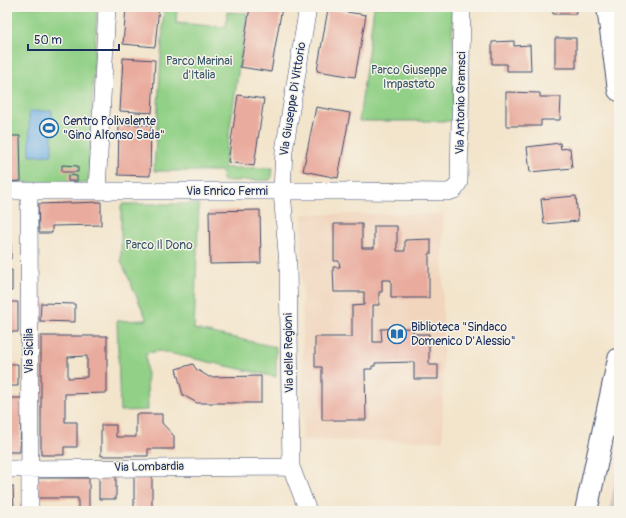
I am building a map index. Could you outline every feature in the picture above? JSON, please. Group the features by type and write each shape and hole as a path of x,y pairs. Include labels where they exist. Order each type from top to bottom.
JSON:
{"main road":[{"path":"608,7 619,90"},
{"path":"586,511 619,359"}],"street":[{"path":"97,190 107,7"},
{"name":"Via Giuseppe Di Vittorio","path":"282,191 284,151 308,7"},
{"name":"Via Antonio Gramsci","path":"447,192 454,190 459,182 462,7"},
{"name":"Via Enrico Fermi","path":"7,191 356,190 447,192"},
{"name":"Via Sicilia","path":"29,191 30,511"},
{"name":"Via delle Regioni","path":"282,191 288,265 291,467 308,511"},
{"name":"Via Lombardia","path":"7,469 291,467"}],"shaded area":[{"path":"302,214 443,214 443,441 303,440"},
{"path":"619,461 619,511 609,511"}],"green space":[{"path":"7,7 97,7 88,183 7,183"},
{"name":"Parco Giuseppe Impastato","path":"374,7 452,7 454,121 359,121"},
{"name":"Parco Marinai d'Italia","path":"164,8 177,9 176,23 226,27 227,12 247,13 224,168 273,168 272,177 270,180 223,181 222,171 154,171"},
{"name":"Parco Il Dono","path":"123,204 199,204 194,329 276,347 276,377 160,351 146,353 148,410 120,411 117,321 147,320 121,261 121,206"}],"water":[{"path":"29,111 52,111 52,155 30,156"}],"building":[{"path":"126,7 159,7 155,47 123,44"},
{"path":"250,7 282,7 271,72 240,67"},
{"path":"553,7 576,7 576,14 553,14"},
{"path":"328,9 366,15 355,77 317,71"},
{"path":"555,38 576,38 576,68 555,68"},
{"path":"514,41 514,46 530,45 531,71 507,71 507,64 492,64 492,42"},
{"path":"123,58 155,60 152,113 120,111"},
{"path":"506,92 540,93 540,97 561,97 560,120 541,120 541,126 506,126"},
{"path":"238,95 264,99 254,166 228,162"},
{"path":"316,107 350,113 338,178 303,171"},
{"path":"119,124 151,125 150,176 118,175"},
{"path":"7,136 20,136 21,181 7,182"},
{"path":"560,143 561,149 570,148 572,168 530,172 527,147"},
{"path":"62,165 78,166 78,172 62,172"},
{"path":"68,175 77,176 77,181 68,181"},
{"path":"576,196 578,221 544,224 541,199"},
{"path":"101,202 101,225 52,226 52,233 39,233 38,204"},
{"path":"260,210 261,263 210,264 209,211"},
{"path":"334,224 362,224 362,248 374,248 374,226 397,226 397,251 405,251 405,240 431,239 431,254 429,254 429,298 391,298 391,280 382,280 382,292 379,292 379,305 373,305 373,342 382,342 381,329 413,328 413,334 429,334 429,365 438,365 438,379 414,379 414,362 375,363 375,366 372,366 372,369 365,369 366,420 322,420 322,367 315,367 315,337 352,337 352,306 364,305 364,292 334,292 333,267 340,267 339,261 334,261"},
{"path":"7,244 11,244 11,259 7,259"},
{"path":"7,270 12,270 12,291 7,291"},
{"path":"7,302 18,302 18,332 7,332"},
{"path":"41,303 75,304 75,322 40,321"},
{"path":"41,336 107,336 107,393 65,394 65,422 77,422 77,447 64,447 64,455 41,455","holes":["87,356 87,377 68,378 68,357"]},
{"path":"7,364 18,364 18,386 7,386"},
{"path":"193,364 196,369 209,377 261,376 261,403 197,403 183,395 176,369"},
{"path":"7,398 22,398 20,452 7,452"},
{"path":"136,414 162,414 162,423 174,436 174,449 148,449 148,456 101,456 101,425 116,425 116,437 136,437"},
{"path":"134,474 152,474 152,511 134,511"},
{"path":"99,476 116,476 116,499 99,499"},
{"path":"38,478 89,478 89,511 78,511 78,498 38,498"},
{"path":"13,486 14,511 7,511 7,487"}],"place":[{"name":"Centro Polivalente \"Gino Alfonso Sada\"","path":"49,128"},
{"name":"Biblioteca \"Sindaco Domenico D'Alessio\"","path":"397,334"}]}
